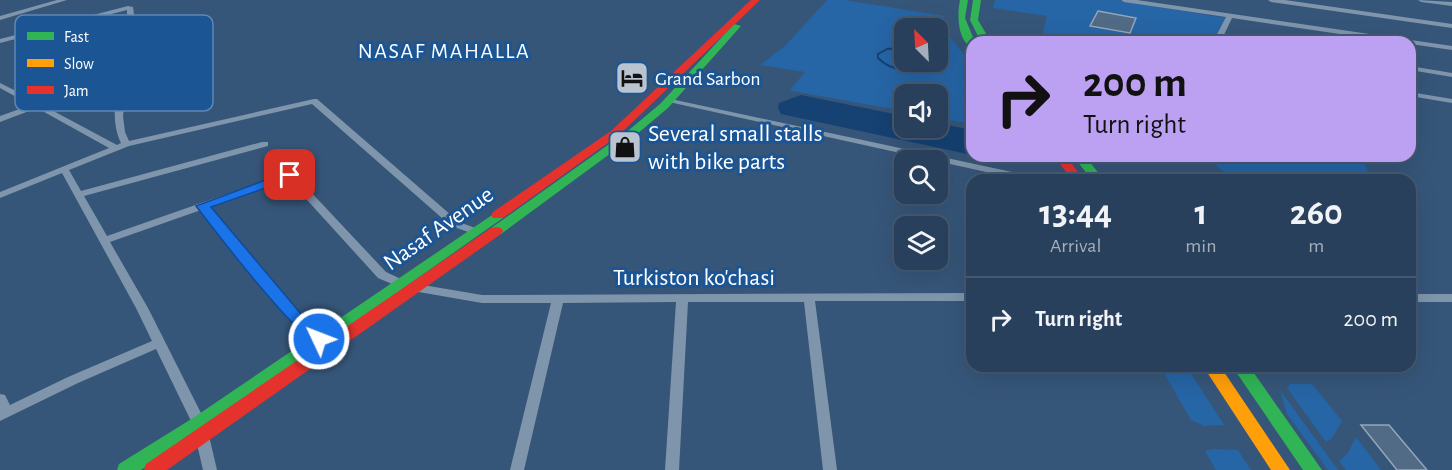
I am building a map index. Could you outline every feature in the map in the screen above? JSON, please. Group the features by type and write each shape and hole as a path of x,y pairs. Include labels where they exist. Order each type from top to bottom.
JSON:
{"main road":[{"name":"Nasaf Avenue","path":"126,470 199,423 615,133 649,104 713,36 756,0"},
{"name":"Nasaf Avenue","path":"153,470 417,288 633,132 669,100 734,29 768,0"},
{"path":"964,0 960,16 967,36"},
{"path":"977,0 974,20 983,36"},
{"path":"1084,162 1093,174"},
{"path":"1215,372 1281,470"},
{"path":"1244,372 1313,470"}],"street":[{"path":"0,18 64,0"},
{"path":"1124,0 1368,36"},
{"path":"1271,0 1452,26"},
{"path":"1421,0 1452,4"},
{"path":"95,15 130,7 129,15"},
{"path":"1220,36 1229,16"},
{"path":"0,41 15,37"},
{"path":"1416,43 1452,48"},
{"path":"1416,69 1452,75"},
{"path":"0,85 15,93"},
{"path":"1416,95 1452,101"},
{"path":"669,100 1008,174"},
{"path":"0,195 121,146 314,101 455,224 474,231"},
{"path":"0,119 23,111"},
{"path":"48,111 121,146"},
{"path":"119,111 121,146"},
{"path":"78,195 265,144"},
{"path":"64,169 199,423 210,470"},
{"path":"104,241 290,175 382,275 399,283"},
{"path":"203,206 296,317 319,339"},
{"name":"Turkiston ko'chasi","path":"417,288 482,299 966,297"},
{"path":"809,297 830,470"},
{"path":"672,470 682,298"},
{"path":"1416,298 1452,298"},
{"path":"517,470 558,299"},
{"path":"0,399 3,414 158,343"}],"shaded area":[{"path":"827,0 845,0 944,16 943,18 894,18 894,72 948,72 948,35 966,57 966,123 948,120 948,84 894,84 894,109 790,90 805,72 760,65 785,46"},
{"path":"995,0 1117,0 1226,18 1218,36 1042,36 1047,16 993,8"},
{"path":"801,95 894,114 894,138 948,138 948,125 966,129 966,154 781,114 778,108 779,103"},
{"path":"1213,162 1364,162 1369,174 1226,174"},
{"path":"1163,372 1190,372 1224,425 1204,426 1191,420"},
{"path":"1290,384 1312,384 1342,421 1332,438 1326,442 1287,388"},
{"path":"1280,390 1338,470 1328,470 1287,414"},
{"path":"1356,437 1381,470 1346,470 1339,461 1348,453"},
{"path":"1238,450 1251,470 1216,470 1205,451"}],"building":[{"path":"1098,11 1136,18 1130,33 1090,26"},
{"path":"1361,425 1389,425 1427,470 1397,470"}],"waterway":[{"path":"894,49 887,49 878,54 878,58 894,68"}],"traffic: fast":[{"path":"964,0 961,18 968,36"},
{"path":"977,0 974,20 983,36"},
{"path":"496,231 633,132 664,106 737,26"},
{"path":"1084,162 1093,174"},
{"path":"126,470 199,423 498,215"},
{"path":"1244,372 1313,470"}],"traffic: slow":[{"path":"1215,372 1281,470"}],"traffic: jam":[{"path":"498,215 615,133 756,0"},
{"path":"1064,162 1074,174"},
{"path":"153,470 496,231"}],"place":[{"name":"Grand Sarbon","path":"632,78"},
{"name":"Several small stalls with bike parts","path":"625,147"}],"district":[{"name":"NASAF MAHALLA","path":"444,50"}],"route":[{"path":"290,175 203,206 243,257 296,317 319,339"}]}
